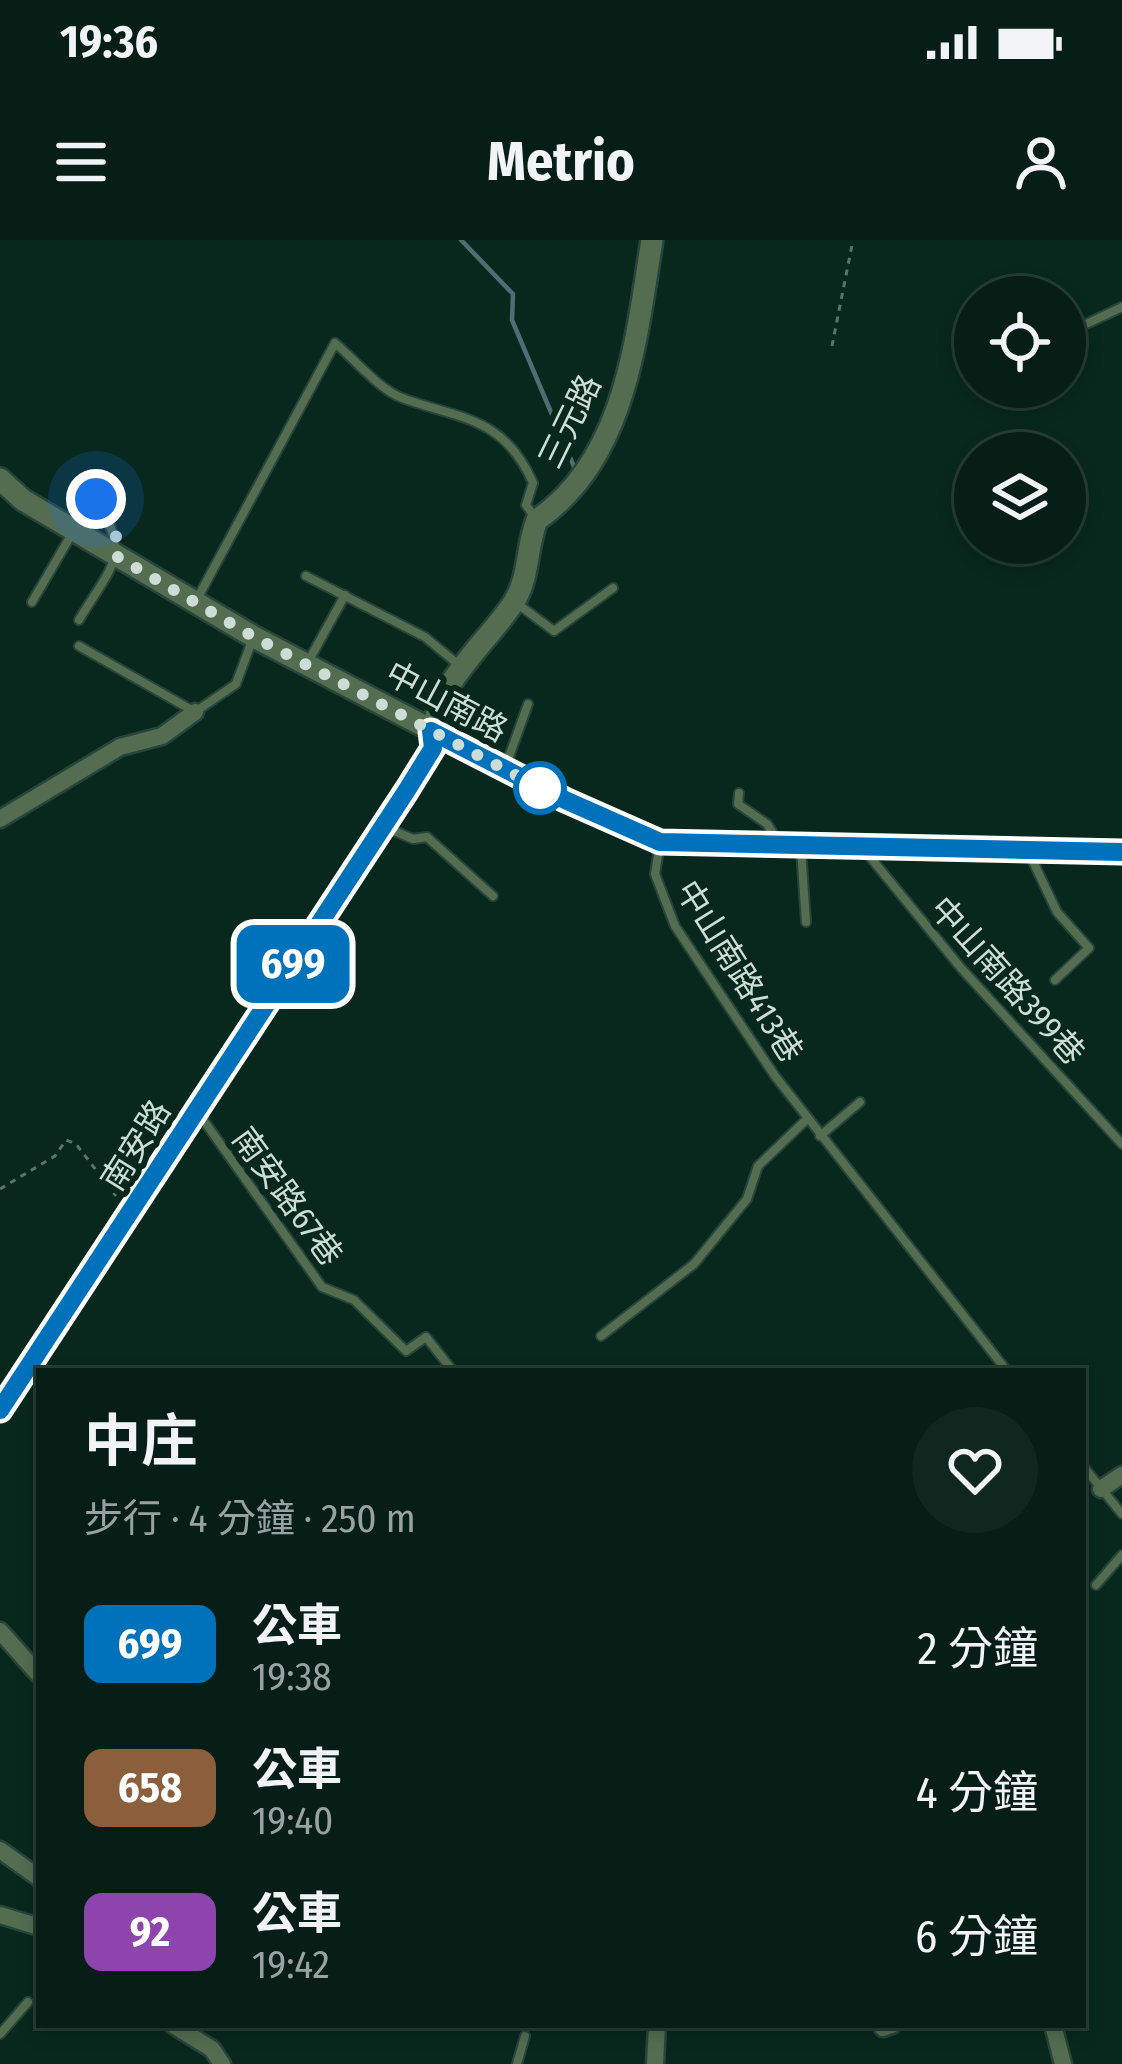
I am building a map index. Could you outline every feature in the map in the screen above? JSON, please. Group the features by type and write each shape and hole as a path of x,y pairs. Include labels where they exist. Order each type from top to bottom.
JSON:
{"street":[{"name":"三元路","path":"537,520 567,500 622,399 652,240"},
{"name":"中山南路","path":"0,479 74,530 254,637 505,769 660,842 1122,852"},
{"path":"431,731 461,667 514,601 530,562 537,520"},
{"path":"0,819 120,747 162,736 196,712"},
{"name":"南安路","path":"0,1410 383,827 433,748 431,731"},
{"path":"1101,1489 1122,1475"},
{"path":"0,1630 36,1672"},
{"path":"0,1850 36,1875"},
{"path":"0,1915 36,1926"},
{"path":"178,2028 212,2048 222,2064"},
{"path":"655,2064 657,2028"},
{"path":"1054,2028 1063,2064"}],"lane":[{"path":"1086,324 1122,307"},
{"path":"195,603 335,343 401,398 476,418 503,441 528,473 532,483 526,505 537,520"},
{"path":"79,620 116,556 116,532 96,499"},
{"path":"32,602 74,530"},
{"path":"306,576 425,638 461,667"},
{"path":"514,601 554,631 574,622 613,588"},
{"path":"308,663 345,595"},
{"path":"79,646 196,712 236,684 254,637"},
{"path":"505,769 528,704"},
{"path":"740,793 738,804 791,848 806,922"},
{"path":"383,827 413,839 427,837 493,896"},
{"name":"中山南路413巷","path":"660,842 656,874 675,926 820,1136 1004,1368"},
{"name":"中山南路399巷","path":"861,846 961,968 1122,1144"},
{"path":"1028,850 1057,912 1089,948 1055,980"},
{"path":"820,1136 860,1102"},
{"name":"南安路67巷","path":"196,1110 322,1287 354,1300 406,1351 426,1337 449,1368"},
{"path":"601,1336 694,1264 747,1199 758,1166 807,1118"},
{"path":"1086,1470 1122,1514"},
{"path":"1096,1586 1122,1556"},
{"path":"0,2034 28,2002"},
{"path":"517,2064 525,2036"}],"path":[{"path":"832,346 853,240"},
{"path":"0,1189 55,1156 66,1140 76,1144 130,1216"}],"waterway":[{"path":"461,240 513,294 512,320 575,469"}],"bus line":[{"name":"699","path":"0,1410 407,790 433,748 431,731 565,800 660,842 1122,852"}],"route":[{"path":"96,499 116,532 116,556 254,637 540,788"}]}
